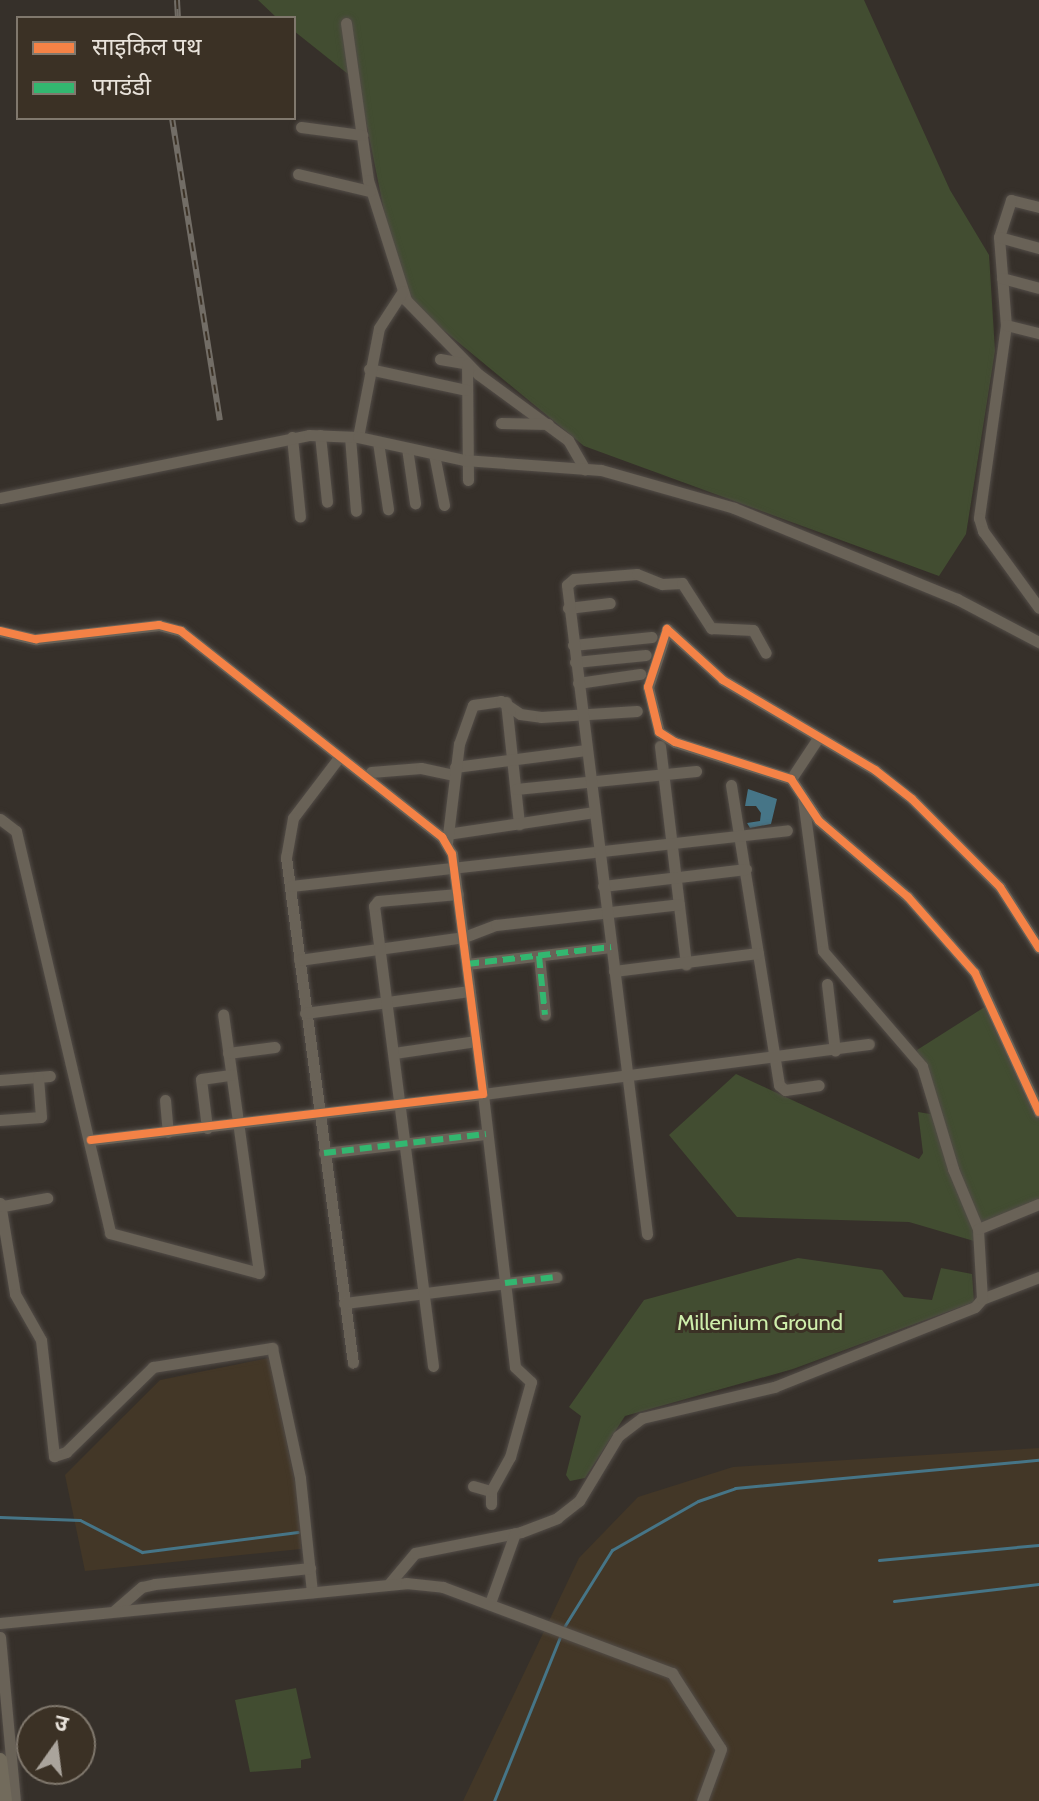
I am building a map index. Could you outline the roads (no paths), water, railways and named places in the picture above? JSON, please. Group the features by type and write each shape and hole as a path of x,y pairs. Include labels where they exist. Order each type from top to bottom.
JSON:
{"main road":[{"path":"0,1760 5,1801"}],"street":[{"path":"346,23 370,191 411,310 467,364 579,451 585,469"},
{"path":"301,127 362,135"},
{"path":"298,174 370,191"},
{"path":"1039,207 1011,200 999,237 1006,325 979,518 1039,608"},
{"path":"999,237 1039,248"},
{"path":"1002,278 1039,288"},
{"path":"356,511 354,437 383,315 403,291"},
{"path":"1006,325 1039,333"},
{"path":"440,359 467,364"},
{"path":"467,364 464,460 468,480"},
{"path":"369,369 466,390"},
{"path":"501,423 548,424"},
{"path":"320,435 327,502"},
{"path":"0,498 292,437 320,435 354,437 464,460 585,469 734,508 957,599 1039,642"},
{"path":"292,437 300,517"},
{"path":"378,442 388,509"},
{"path":"407,448 415,503"},
{"path":"434,454 444,505"},
{"path":"647,1234 567,585 574,579 637,574 662,584 682,583 708,626 753,630 766,653"},
{"path":"568,608 610,603"},
{"path":"0,631 36,639 172,628 337,760 447,838 594,812"},
{"path":"1039,948 1014,905 942,827 875,770 723,680 673,630 664,632 648,687 659,732 675,742 791,779 819,821 908,897 975,973 1039,1112"},
{"path":"573,645 652,637"},
{"path":"575,662 646,655"},
{"path":"578,683 640,674"},
{"path":"506,702 519,824"},
{"path":"491,1504 491,1491 510,1457 531,1382 515,1367 464,937 447,838 455,771 473,705 506,702 526,716 582,718 637,711"},
{"path":"791,779 818,738"},
{"path":"660,746 686,964"},
{"path":"371,772 421,768 455,771 512,759 586,750"},
{"path":"337,760 297,811 289,829 286,857 353,1363"},
{"path":"516,789 590,785 696,771"},
{"path":"731,785 781,1088 819,1085"},
{"path":"803,798 823,951 922,1066 953,1169 978,1229 982,1299"},
{"path":"0,819 16,831 91,1140 110,1233 259,1273 223,1014"},
{"path":"291,886 787,830"},
{"path":"603,886 746,869"},
{"path":"433,1366 376,902 458,894"},
{"path":"299,960 464,937 496,925 679,904"},
{"path":"467,964 611,947"},
{"path":"614,971 758,953"},
{"path":"539,956 545,1015"},
{"path":"827,984 835,1051"},
{"path":"305,1013 470,991"},
{"path":"394,1053 476,1041"},
{"path":"91,1140 835,1051 869,1044"},
{"path":"228,1053 275,1047"},
{"path":"207,1128 201,1079 231,1075"},
{"path":"0,1080 44,1077 41,1117 0,1120"},
{"path":"165,1100 168,1132"},
{"path":"324,1153 486,1134"},
{"path":"47,1198 1,1204 15,1294 41,1340 52,1455 66,1452 153,1367 272,1348 300,1478 312,1592"},
{"path":"978,1229 1039,1204"},
{"path":"344,1303 556,1277"},
{"path":"388,1585 415,1553 515,1533 557,1518 579,1501 629,1424 774,1387 975,1307 982,1299 1039,1277"},
{"path":"473,1486 491,1491"},
{"path":"490,1603 515,1533"},
{"path":"114,1612 142,1587 155,1584 310,1568"},
{"path":"0,1623 388,1585 443,1587 672,1673 721,1749 702,1801"},
{"path":"0,1637 2,1705 15,1801"}],"water":[{"path":"748,789 777,799 771,824 750,828 747,823 760,821 761,813 756,806 745,806"}],"waterway":[{"path":"564,1627 612,1550 698,1501 735,1488 1039,1460"},
{"path":"0,1517 80,1520 142,1552 298,1532"},
{"path":"879,1560 1039,1545"},
{"path":"894,1601 1039,1584"},
{"path":"494,1801 561,1634"}],"railway":[{"path":"177,0 178,16"},
{"path":"172,120 220,420"}],"park label":[{"name":"Millenium Ground","path":"760,1323"}]}
